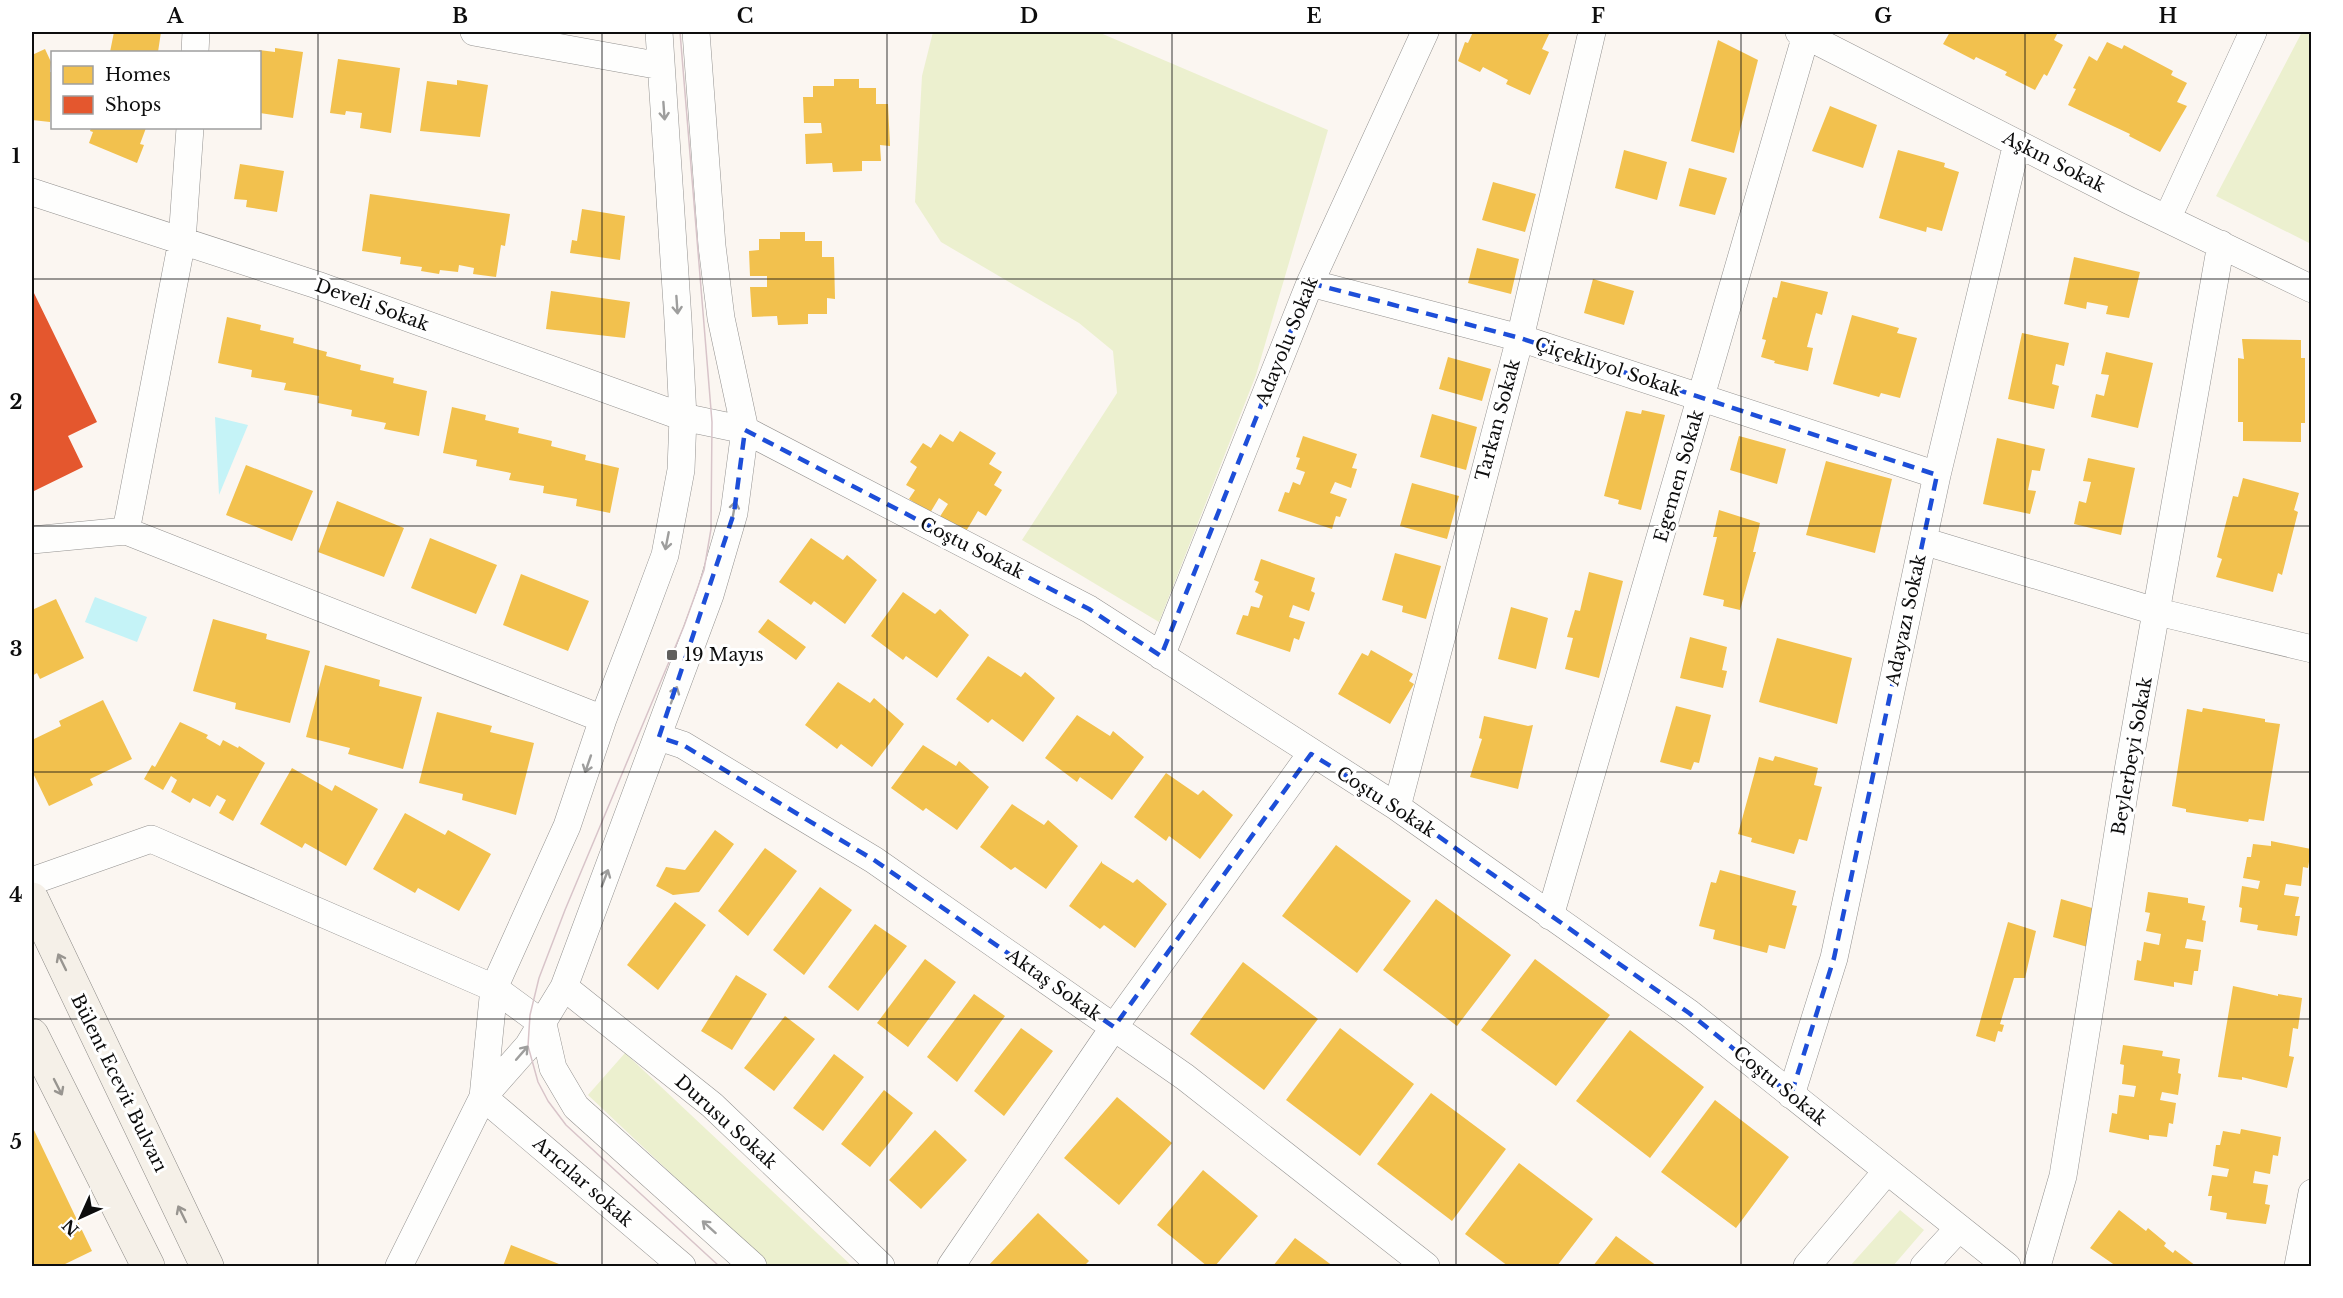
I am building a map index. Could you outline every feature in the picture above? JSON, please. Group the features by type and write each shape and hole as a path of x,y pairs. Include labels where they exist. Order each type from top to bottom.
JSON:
{"main road":[{"name":"Bülent Ecevit Bulvarı","path":"32,900 207,1266"},
{"path":"32,1036 148,1266"}],"street":[{"path":"195,51 196,32"},
{"path":"474,32 661,66"},
{"path":"483,1097 494,988 567,826 603,719 665,555 681,470 683,417 659,32"},
{"path":"399,1266 483,1097 528,1046 564,987 710,595 734,513 745,430 721,318 713,256 696,32"},
{"name":"Adayolu Sokak","path":"1161,656 1310,283 1425,32"},
{"name":"Tarkan Sokak","path":"1397,807 1520,338 1592,32"},
{"path":"2167,219 2253,32"},
{"name":"Aşkın Sokak","path":"1803,33 2167,219 2312,289"},
{"name":"Egemen Sokak","path":"1550,916 1702,398 1803,33"},
{"path":"126,531 182,241 190,129"},
{"name":"Adayazı Sokak","path":"1791,1095 1834,958 1937,476 2017,143"},
{"name":"Develi Sokak","path":"32,192 317,285 683,417 712,422"},
{"name":"Beylerbeyi Sokak","path":"2037,1266 2063,1176 2126,782 2222,244"},
{"name":"Çiçekliyol Sokak","path":"1310,283 1520,338 1937,476"},
{"name":"Coştu Sokak","path":"712,422 745,430 1089,609 1311,754 1397,807 1689,1013 2007,1266"},
{"path":"32,540 126,531 603,719"},
{"path":"1923,541 2158,612 2312,649"},
{"name":"Aktaş Sokak","path":"659,737 683,745 874,860 1185,1077 1426,1266"},
{"path":"951,1266 1114,1027 1311,754"},
{"path":"32,881 151,839 494,988 543,1024 553,1068 576,1107 753,1266"},
{"name":"Durusu Sokak","path":"564,987 712,1105 881,1266"},
{"name":"Arıcılar sokak","path":"483,1097 682,1266"},
{"path":"1807,1266 1886,1172"},
{"path":"2298,1266 2312,1193"},
{"path":"1924,1266 1959,1228"}],"highlighted area":[{"path":"1310,283 1520,338 1937,475 1834,958 1791,1095 1689,1013 1397,807 1311,754 1114,1027 874,860 683,745 659,737 734,513 745,430 1089,609 1161,656"}],"green space":[{"path":"933,32 1098,32 1328,130 1256,375 1159,622 1022,540 1117,393 1113,351 1079,323 941,242 915,202 922,76"},
{"path":"2302,32 2312,32 2311,244 2216,196"},
{"path":"625,1053 852,1266 769,1266 588,1095"},
{"path":"1900,1210 1924,1230 1893,1266 1850,1266"}],"water":[{"path":"215,417 248,425 219,495"},
{"path":"95,597 147,617 137,642 85,622"}],"building: Homes":[{"path":"114,32 161,32 158,51 110,51"},
{"path":"1473,32 1550,32 1542,49 1549,52 1530,95 1506,84 1508,80 1483,67 1480,72 1458,61 1465,42 1468,43"},
{"path":"1950,32 2058,32 2054,40 2063,45 2047,76 2044,74 2035,90 2005,75 2007,72 1976,57 1974,60 1943,44"},
{"path":"1718,40 1758,60 1734,153 1691,141"},
{"path":"2107,42 2122,49 2124,45 2173,71 2171,75 2187,83 2177,102 2187,106 2160,152 2129,136 2130,134 2068,105 2076,89 2073,88 2089,56 2097,61"},
{"path":"275,48 303,52 293,118 261,113 261,51 259,50 275,52"},
{"path":"45,49 51,62 50,122 32,120 32,55"},
{"path":"338,59 400,68 391,133 360,128 362,113 346,111 345,115 330,113"},
{"path":"834,79 859,79 859,88 876,88 876,104 888,104 890,146 880,145 881,161 862,161 862,171 833,172 832,163 806,164 805,134 822,133 821,123 804,123 803,97 813,97 813,86 834,86"},
{"path":"457,80 488,85 480,137 420,131 427,81 457,85"},
{"path":"1830,106 1877,125 1863,168 1812,151"},
{"path":"91,129 146,129 140,144 144,145 137,163 89,143 93,132"},
{"path":"1624,150 1667,162 1657,200 1615,188"},
{"path":"1898,150 1945,163 1944,167 1959,172 1942,231 1927,227 1926,232 1879,218"},
{"path":"240,164 284,171 277,212 246,207 247,200 234,199"},
{"path":"1689,168 1727,178 1715,215 1679,206"},
{"path":"1493,182 1536,194 1525,232 1482,220"},
{"path":"370,194 510,214 505,246 501,245 496,277 473,274 474,268 459,265 458,272 440,270 439,274 421,271 422,267 400,264 401,257 362,251"},
{"path":"582,209 625,216 620,260 570,253 572,240 577,241"},
{"path":"780,232 805,232 805,241 822,241 822,257 834,257 835,299 827,298 827,314 808,314 808,324 778,325 777,316 752,317 750,287 767,287 767,276 750,276 749,251 759,250 759,239 780,239"},
{"path":"1477,248 1519,259 1511,294 1468,283"},
{"path":"2074,257 2140,272 2129,318 2106,314 2108,306 2087,302 2086,309 2064,304"},
{"path":"1593,279 1634,291 1624,325 1584,313"},
{"path":"1781,281 1828,292 1822,315 1816,313 1807,347 1813,348 1808,371 1774,363 1775,361 1761,357 1766,340 1762,339 1773,297 1777,298"},
{"path":"551,291 630,302 625,338 546,329"},
{"path":"1852,315 1899,328 1897,333 1917,338 1900,398 1881,393 1879,397 1833,384"},
{"path":"227,317 261,325 260,330 294,338 293,343 327,352 326,356 361,365 360,370 394,378 393,383 427,391 419,436 384,429 386,423 351,416 352,410 318,403 319,396 284,390 286,383 251,377 252,370 218,363"},
{"path":"2022,333 2069,343 2064,366 2056,364 2052,384 2059,386 2054,409 2008,399"},
{"path":"2242,339 2301,340 2301,358 2305,358 2305,423 2301,423 2301,442 2243,441 2243,422 2238,422 2238,358 2244,359"},
{"path":"2106,352 2153,363 2138,428 2091,417 2096,394 2104,396 2109,375 2101,374"},
{"path":"1448,357 1491,369 1482,401 1439,389"},
{"path":"452,407 486,415 485,420 519,428 518,433 552,441 551,446 586,455 585,460 619,468 610,513 576,506 577,499 543,493 544,486 509,480 511,473 476,466 477,460 443,453"},
{"path":"1642,410 1665,415 1641,510 1618,504 1619,500 1604,496 1626,411 1641,414"},
{"path":"1432,414 1477,427 1466,470 1420,457"},
{"path":"960,431 996,453 989,464 1002,472 994,485 1002,490 986,516 978,511 965,533 939,518 948,504 939,498 930,513 909,499 915,490 906,485 917,467 910,462 923,443 931,448 940,434 953,442"},
{"path":"1303,436 1357,454 1352,468 1357,469 1351,488 1335,482 1330,493 1347,499 1340,517 1336,516 1332,529 1278,511 1285,492 1289,493 1293,482 1300,485 1305,472 1296,469 1300,458 1296,457"},
{"path":"1739,436 1786,449 1777,484 1730,470"},
{"path":"1997,438 2045,449 2040,471 2032,470 2028,490 2036,491 2030,514 1983,504"},
{"path":"2088,458 2135,468 2121,535 2074,524 2079,501 2086,503 2091,482 2083,481"},
{"path":"1826,461 1892,479 1875,553 1806,535"},
{"path":"246,465 313,491 292,541 226,515"},
{"path":"2243,478 2299,493 2294,510 2298,512 2282,575 2278,573 2273,592 2216,577 2222,559 2217,557 2233,496 2238,497"},
{"path":"1412,483 1459,496 1447,539 1400,526"},
{"path":"337,501 404,528 384,577 318,552"},
{"path":"1719,510 1760,523 1753,552 1756,552 1740,610 1723,606 1724,600 1703,595 1717,537 1713,537"},
{"path":"430,538 497,565 476,614 411,588"},
{"path":"811,538 843,560 847,555 877,580 845,624 814,601 811,605 779,582"},
{"path":"1395,553 1441,566 1426,619 1402,612 1403,606 1382,600"},
{"path":"1261,559 1315,578 1311,591 1315,593 1309,611 1293,605 1289,617 1305,622 1299,640 1294,638 1290,652 1236,634 1243,615 1248,616 1251,606 1259,608 1263,596 1255,592 1259,582 1254,580"},
{"path":"1589,572 1623,581 1599,678 1565,669 1573,638 1567,637 1575,610 1580,611"},
{"path":"521,574 589,601 568,651 503,625"},
{"path":"903,592 935,614 940,609 969,635 937,678 906,656 903,660 871,636"},
{"path":"56,599 84,658 40,679 37,673 32,676 32,610"},
{"path":"1511,607 1548,618 1536,669 1498,659"},
{"path":"213,619 267,634 266,639 310,651 290,723 235,709 236,703 193,691"},
{"path":"768,619 806,647 796,660 758,632"},
{"path":"1690,637 1727,647 1722,670 1727,671 1723,688 1680,678"},
{"path":"1777,638 1852,658 1837,724 1759,702"},
{"path":"1371,650 1413,674 1409,681 1414,684 1390,724 1338,694 1362,653 1368,656"},
{"path":"988,656 1021,677 1025,672 1055,698 1023,742 992,719 988,723 956,699"},
{"path":"325,665 380,680 379,686 422,697 403,769 348,754 350,748 306,737"},
{"path":"838,682 870,703 874,698 904,724 872,767 841,744 837,749 805,725"},
{"path":"103,700 132,759 90,779 93,785 49,806 32,771 32,740 61,726 59,721"},
{"path":"1676,706 1711,715 1699,763 1694,762 1691,770 1660,762"},
{"path":"2203,708 2265,719 2265,722 2280,724 2264,821 2249,819 2248,822 2186,812 2186,809 2172,806 2187,709 2202,712"},
{"path":"437,712 492,726 490,732 534,743 516,815 462,800 463,794 419,783"},
{"path":"1077,715 1110,736 1113,731 1144,757 1112,800 1080,777 1077,782 1045,758"},
{"path":"1484,716 1528,726 1533,725 1518,789 1470,777 1482,739 1479,738"},
{"path":"180,722 208,735 206,738 220,746 223,740 238,748 239,746 265,763 233,821 219,813 226,800 217,795 210,807 193,798 190,803 171,792 177,780 171,776 163,790 144,779 152,765 155,767"},
{"path":"923,745 956,766 959,761 989,787 957,830 926,808 923,811 891,788"},
{"path":"1775,756 1818,768 1814,785 1822,787 1807,841 1799,839 1794,854 1751,842 1752,838 1738,834 1759,757 1773,761"},
{"path":"292,768 332,791 335,785 378,809 346,866 305,843 302,848 260,824"},
{"path":"1166,773 1198,795 1203,790 1233,815 1200,859 1169,836 1166,841 1134,817"},
{"path":"1012,804 1044,825 1048,820 1078,846 1046,889 1015,867 1011,870 980,847"},
{"path":"405,813 445,835 448,830 491,854 459,911 418,888 415,893 373,869"},
{"path":"715,830 734,844 699,892 673,895 656,886 666,867 685,870"},
{"path":"2271,841 2311,849 2308,868 2303,867 2301,886 2286,884 2284,895 2299,897 2295,916 2300,916 2297,936 2257,930 2258,925 2240,922 2242,908 2239,907 2242,886 2258,889 2260,881 2243,878 2247,857 2251,857 2253,844 2271,846"},
{"path":"1336,845 1411,901 1357,973 1282,916"},
{"path":"765,848 797,871 748,936 718,911"},
{"path":"1102,861 1133,883 1137,879 1167,904 1135,948 1104,925 1100,929 1069,906"},
{"path":"1720,870 1796,891 1792,905 1797,906 1785,949 1769,945 1767,953 1713,939 1715,930 1699,926 1711,882 1716,883"},
{"path":"820,887 852,910 804,975 773,950"},
{"path":"2148,892 2188,898 2188,903 2205,906 2202,920 2206,921 2203,942 2187,939 2185,948 2201,950 2198,971 2194,971 2192,985 2174,982 2174,987 2134,980 2137,960 2141,961 2144,942 2159,945 2161,934 2146,931 2150,913 2145,912"},
{"path":"1436,899 1511,955 1457,1026 1383,970"},
{"path":"2061,899 2099,910 2091,948 2053,937"},
{"path":"675,902 706,925 658,990 627,965"},
{"path":"2008,922 2036,931 2025,978 2014,978 2000,1024 2004,1025 2002,1032 1998,1031 1995,1042 1976,1036"},
{"path":"875,924 907,946 858,1011 828,987"},
{"path":"925,959 956,982 908,1047 877,1023"},
{"path":"1535,959 1610,1015 1556,1086 1481,1030"},
{"path":"1243,962 1318,1019 1264,1090 1190,1034"},
{"path":"736,975 767,994 732,1050 701,1031"},
{"path":"2233,986 2278,996 2278,994 2302,998 2298,1029 2293,1028 2289,1056 2294,1057 2287,1088 2242,1077 2242,1080 2218,1077"},
{"path":"974,994 1005,1016 957,1082 927,1057"},
{"path":"785,1016 815,1039 774,1091 744,1068"},
{"path":"1021,1028 1053,1051 1004,1116 974,1091"},
{"path":"1340,1028 1414,1084 1360,1156 1286,1100"},
{"path":"1630,1030 1704,1087 1650,1158 1576,1101"},
{"path":"2123,1045 2163,1051 2162,1056 2180,1059 2178,1073 2181,1074 2178,1095 2162,1092 2160,1100 2176,1103 2173,1124 2169,1123 2167,1137 2149,1135 2149,1140 2109,1132 2112,1113 2117,1114 2119,1095 2134,1097 2136,1086 2122,1084 2124,1065 2120,1064"},
{"path":"834,1054 864,1077 823,1131 793,1108"},
{"path":"884,1090 913,1113 870,1167 841,1144"},
{"path":"1431,1093 1506,1149 1452,1221 1377,1164"},
{"path":"1117,1097 1172,1143 1119,1205 1064,1158"},
{"path":"1715,1100 1789,1157 1736,1228 1661,1172"},
{"path":"32,1126 92,1251 61,1266 32,1266"},
{"path":"2241,1129 2281,1137 2278,1156 2273,1155 2270,1174 2255,1171 2253,1183 2268,1185 2265,1204 2270,1205 2266,1224 2226,1219 2227,1213 2210,1210 2212,1196 2208,1196 2212,1175 2227,1177 2229,1169 2213,1166 2216,1145 2220,1145 2223,1131 2240,1134"},
{"path":"935,1130 967,1160 921,1209 889,1180"},
{"path":"1519,1163 1593,1219 1557,1266 1508,1266 1465,1234"},
{"path":"1203,1170 1258,1216 1215,1266 1207,1266 1157,1225"},
{"path":"2119,1210 2146,1231 2148,1228 2166,1243 2164,1246 2173,1253 2175,1250 2196,1266 2116,1266 2090,1248"},
{"path":"1038,1213 1089,1261 1084,1266 988,1266"},
{"path":"1616,1236 1657,1266 1593,1266"},
{"path":"1295,1238 1333,1266 1273,1266"},
{"path":"511,1245 564,1266 503,1266"}],"building: Shops":[{"path":"32,289 97,422 68,436 83,467 32,492"}],"tram line":[{"path":"680,32 712,422 711,529 704,570 684,626 565,910 539,978 530,1015 528,1046 538,1082 548,1101 566,1125 719,1266"}],"place":[{"name":"19 Mayıs","path":"672,655"}]}
